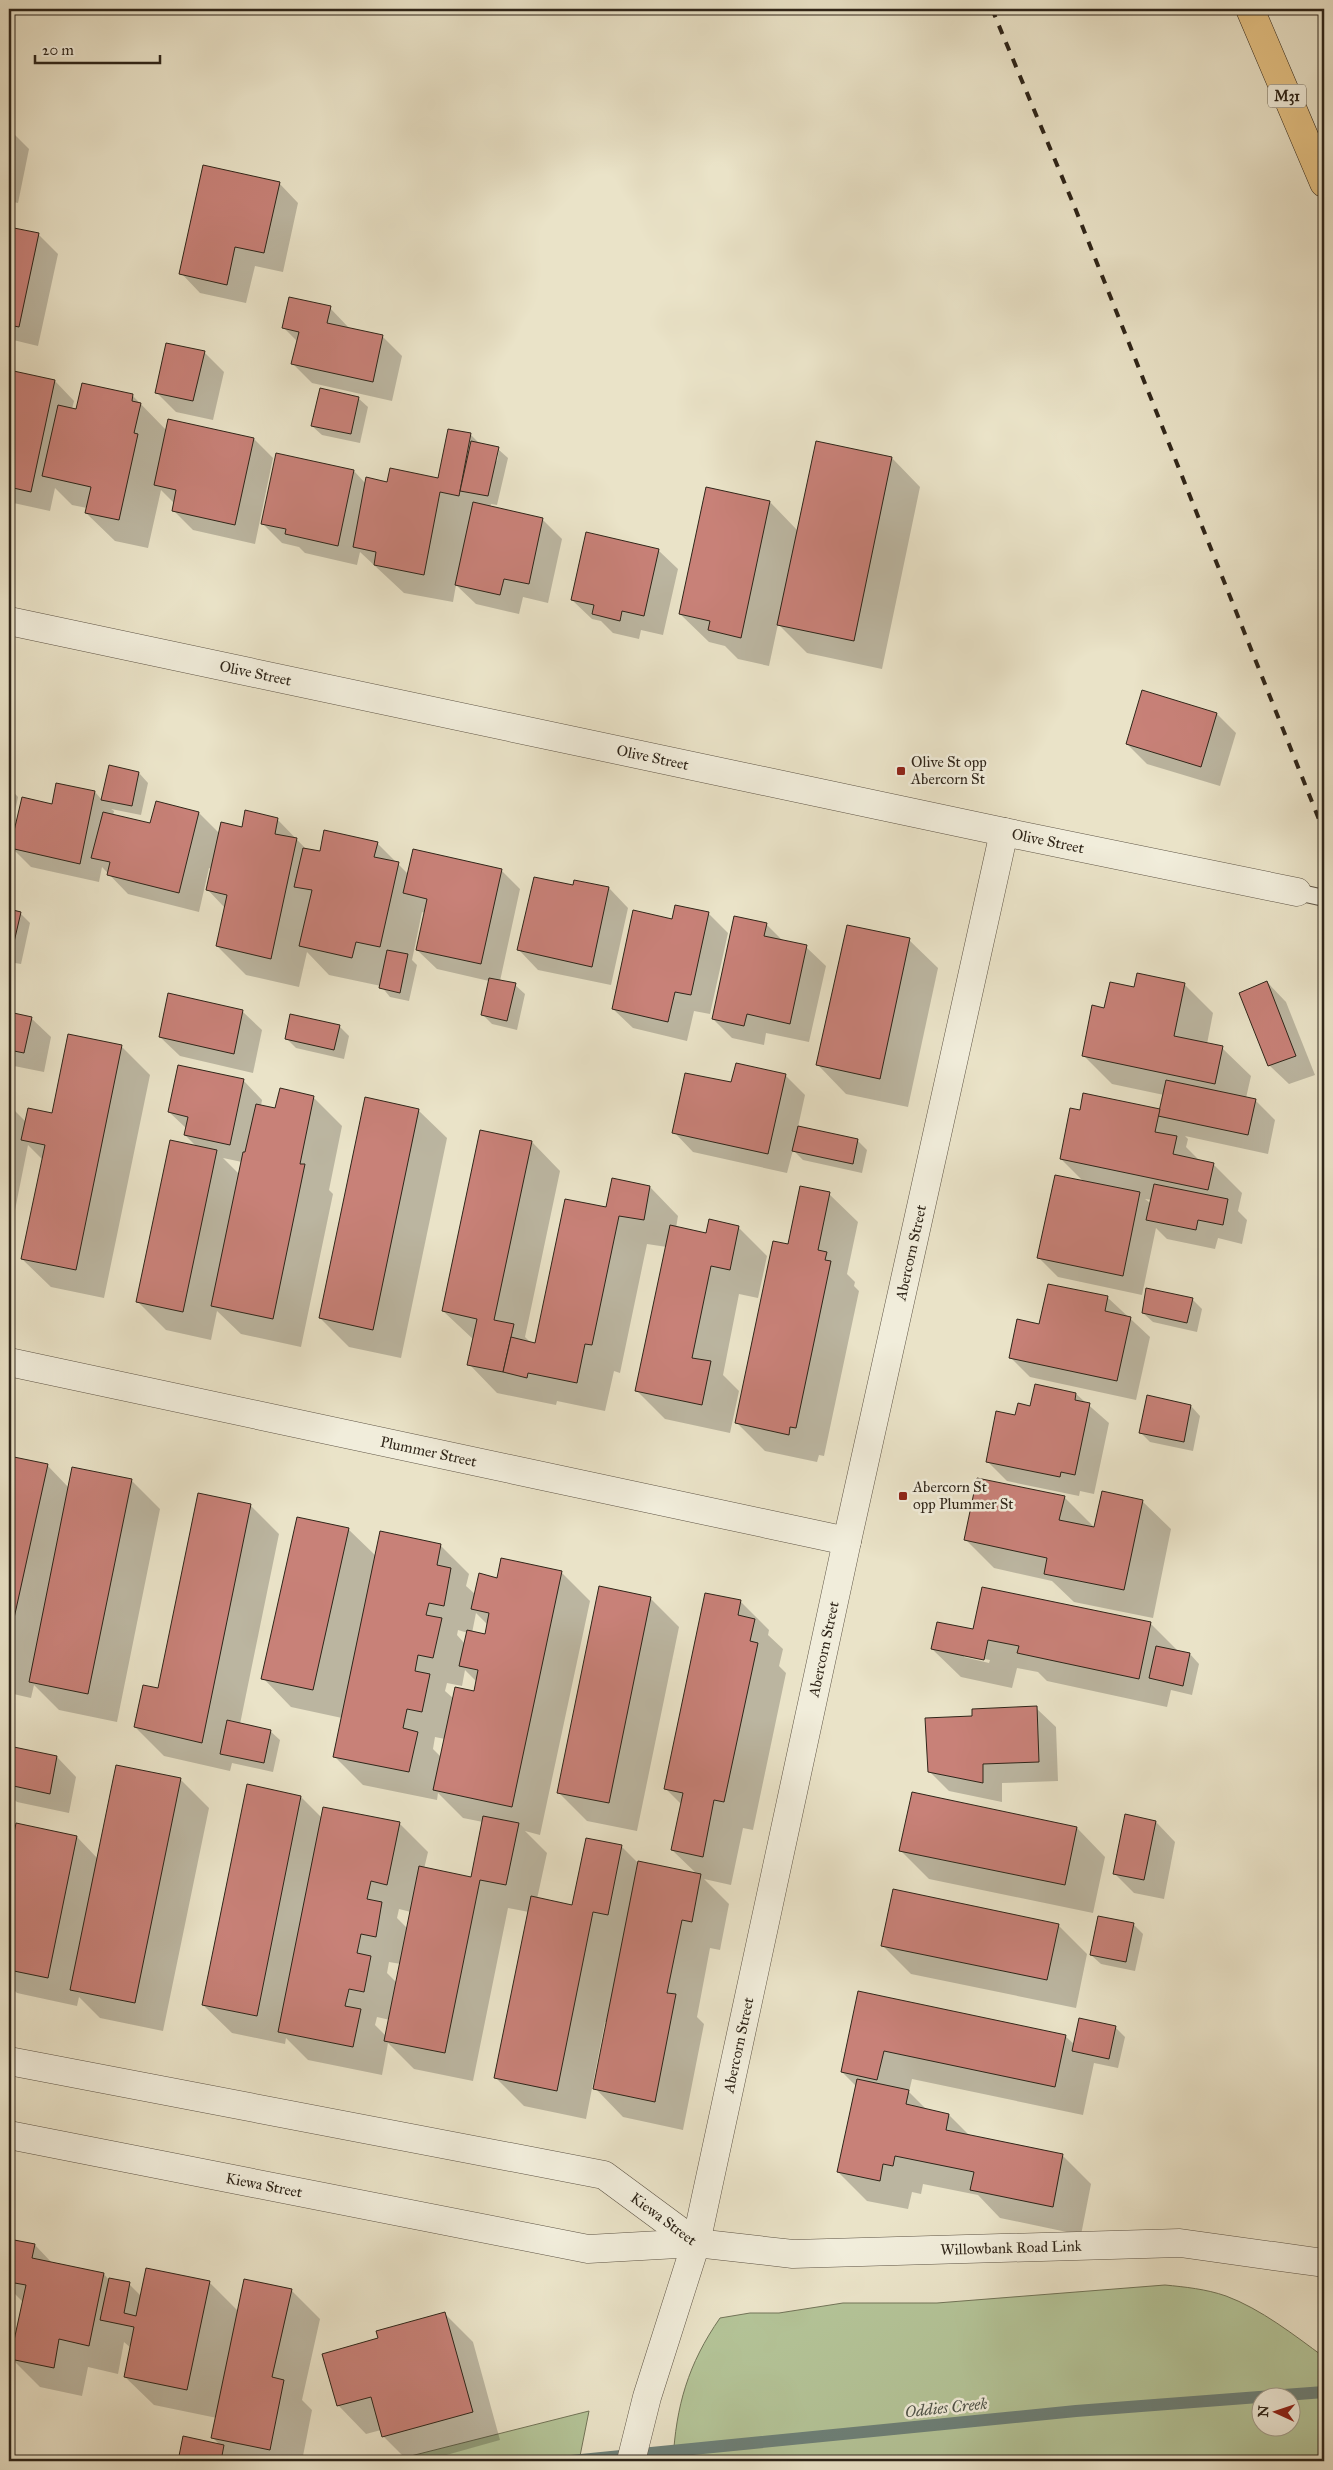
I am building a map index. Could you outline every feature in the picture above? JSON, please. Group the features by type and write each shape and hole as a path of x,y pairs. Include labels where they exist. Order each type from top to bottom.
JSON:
{"highway":[{"name":"M31","path":"1250,9 1324,183"}],"street":[{"name":"Olive Street","path":"9,621 1004,832 1297,892"},
{"name":"Abercorn Street","path":"631,2461 647,2396 696,2243 847,1542 1004,832"},
{"name":"Plummer Street","path":"9,1362 847,1542"},
{"name":"Kiewa Street","path":"9,2061 604,2175 696,2243"},
{"name":"Kiewa Street","path":"9,2135 588,2249 696,2243"},
{"name":"Willowbank Road Link","path":"696,2243 793,2254 1180,2243 1324,2263"}],"lane":[{"path":"1297,892 1324,898"}],"green space":[{"path":"1165,2285 1203,2290 1226,2296 1264,2315 1324,2357 1324,2461 673,2461 677,2422 686,2386 700,2352 720,2318 750,2313 779,2313 843,2303 937,2303"},
{"path":"589,2411 579,2461 391,2461"}],"building":[{"path":"203,165 280,182 264,253 235,247 227,285 179,274"},
{"path":"9,227 39,233 19,327 9,325"},
{"path":"289,297 331,306 327,323 383,335 373,382 291,364 299,332 282,328"},
{"path":"166,343 205,351 193,401 155,393"},
{"path":"9,370 55,380 31,492 9,487"},
{"path":"82,383 133,394 132,401 141,403 134,433 138,434 119,520 85,513 91,487 42,476 58,405 76,409"},
{"path":"320,388 359,397 351,434 311,426"},
{"path":"168,419 254,438 235,525 172,511 176,490 154,485"},
{"path":"448,429 471,433 459,496 440,492 424,575 374,565 376,552 353,547 366,477 387,482 390,468 438,478"},
{"path":"471,441 499,447 488,496 460,491"},
{"path":"816,441 892,457 854,641 777,625"},
{"path":"276,453 354,470 338,546 285,534 286,529 261,524"},
{"path":"706,487 770,501 741,638 708,630 710,621 679,614"},
{"path":"473,502 543,518 529,584 504,579 500,595 455,585"},
{"path":"586,532 659,549 644,616 622,611 620,621 592,614 594,605 571,600"},
{"path":"1142,690 1217,713 1201,767 1126,744"},
{"path":"109,765 139,772 132,806 101,800"},
{"path":"56,783 95,791 80,864 10,848 22,797 52,804"},
{"path":"156,801 199,812 179,893 107,875 110,862 91,858 103,812 150,823"},
{"path":"245,810 278,818 275,834 297,838 271,959 216,946 227,895 206,890 221,822 242,827"},
{"path":"324,830 378,842 374,857 399,862 380,947 356,942 352,958 299,946 312,890 294,887 303,848 320,851"},
{"path":"413,849 502,869 481,964 416,950 427,899 403,893"},
{"path":"534,877 573,885 574,880 609,887 592,967 517,950"},
{"path":"675,905 709,912 691,995 675,992 668,1022 612,1009 633,910 672,919"},
{"path":"9,909 21,912 11,955 9,955"},
{"path":"734,916 767,923 764,936 807,945 790,1024 747,1014 744,1026 712,1019"},
{"path":"847,925 910,938 880,1079 816,1065"},
{"path":"387,950 408,954 400,993 379,988"},
{"path":"1137,973 1185,983 1174,1036 1223,1046 1215,1084 1082,1056 1092,1005 1104,1008 1110,982 1134,987"},
{"path":"489,978 516,983 507,1021 481,1015"},
{"path":"1267,981 1296,1056 1268,1066 1239,993"},
{"path":"168,993 243,1010 234,1054 159,1037"},
{"path":"9,1012 32,1017 24,1053 9,1050"},
{"path":"290,1014 340,1025 334,1050 285,1039"},
{"path":"68,1034 122,1045 76,1270 21,1259 45,1145 21,1140 28,1108 52,1113"},
{"path":"736,1063 786,1074 768,1154 672,1133 685,1073 731,1082"},
{"path":"178,1065 244,1079 230,1145 184,1135 188,1117 168,1112"},
{"path":"1166,1080 1256,1099 1248,1135 1158,1116"},
{"path":"280,1088 314,1096 300,1164 305,1164 273,1319 211,1306 243,1152 245,1152 256,1104 275,1108"},
{"path":"1083,1093 1160,1109 1155,1132 1177,1136 1173,1154 1214,1163 1208,1190 1060,1159 1070,1108 1080,1110"},
{"path":"365,1097 419,1109 373,1330 319,1318"},
{"path":"798,1126 858,1139 853,1164 792,1151"},
{"path":"480,1130 532,1141 494,1320 514,1324 503,1372 467,1365 477,1319 442,1311"},
{"path":"170,1140 217,1150 183,1312 136,1302"},
{"path":"1055,1175 1140,1192 1123,1276 1037,1258"},
{"path":"612,1178 650,1186 644,1220 619,1216 592,1345 585,1344 577,1383 528,1373 527,1378 503,1372 511,1337 535,1343 565,1199 606,1207"},
{"path":"1154,1184 1228,1199 1223,1225 1198,1220 1196,1230 1146,1220"},
{"path":"800,1186 830,1192 818,1250 827,1252 825,1260 831,1261 796,1428 790,1427 789,1435 735,1423 773,1241 788,1244"},
{"path":"709,1219 739,1226 730,1270 711,1266 692,1358 711,1361 702,1405 635,1391 670,1225 706,1233"},
{"path":"1048,1284 1108,1296 1105,1311 1131,1317 1117,1381 1009,1358 1017,1319 1039,1324"},
{"path":"1146,1288 1193,1298 1187,1323 1142,1313"},
{"path":"1035,1384 1076,1393 1075,1400 1090,1403 1075,1475 1061,1472 1060,1477 986,1462 996,1411 1015,1415 1018,1403 1030,1406"},
{"path":"1147,1395 1191,1405 1184,1442 1139,1433"},
{"path":"9,1456 48,1464 9,1641"},
{"path":"72,1467 132,1479 88,1694 29,1682"},
{"path":"977,1478 1065,1496 1059,1520 1094,1527 1102,1491 1143,1500 1124,1590 1044,1574 1047,1558 964,1540"},
{"path":"198,1493 251,1504 202,1743 134,1727 143,1685 158,1688"},
{"path":"297,1517 349,1528 313,1690 261,1679"},
{"path":"380,1531 441,1544 437,1565 451,1568 444,1606 429,1603 426,1615 442,1618 433,1658 418,1655 415,1671 430,1674 422,1712 407,1709 403,1728 418,1732 409,1772 333,1757"},
{"path":"501,1558 562,1571 512,1807 433,1790 455,1687 474,1691 478,1670 459,1666 467,1630 485,1634 489,1613 471,1609 479,1573 497,1578"},
{"path":"599,1586 651,1597 609,1803 557,1793"},
{"path":"982,1587 1151,1622 1139,1679 1017,1653 1019,1646 988,1640 984,1660 931,1649 937,1622 973,1629"},
{"path":"705,1593 741,1600 738,1615 755,1619 750,1641 758,1643 724,1802 714,1800 703,1857 671,1850 683,1793 664,1789"},
{"path":"1156,1646 1190,1653 1183,1686 1149,1678"},
{"path":"1037,1706 1039,1762 983,1764 983,1783 928,1772 925,1718 972,1716 972,1709"},
{"path":"227,1720 271,1730 264,1763 220,1754"},
{"path":"9,1746 57,1756 50,1794 9,1785"},
{"path":"116,1765 181,1778 135,2003 70,1990"},
{"path":"247,1784 301,1796 257,2016 202,2005"},
{"path":"912,1792 1077,1827 1065,1885 899,1851"},
{"path":"323,1807 400,1822 387,1885 371,1881 367,1899 382,1902 376,1937 361,1934 357,1953 371,1956 364,1992 349,1989 345,2006 361,2009 353,2047 278,2032"},
{"path":"1125,1814 1156,1821 1144,1880 1113,1874"},
{"path":"483,1816 519,1823 506,1885 480,1880 445,2053 384,2041 419,1866 471,1877"},
{"path":"16,1823 77,1836 48,1978 9,1970 9,1858"},
{"path":"586,1838 622,1845 608,1915 593,1912 557,2091 494,2078 531,1896 572,1905"},
{"path":"638,1861 701,1874 692,1922 682,1920 667,1993 676,1994 655,2102 593,2089"},
{"path":"893,1889 1059,1924 1047,1980 881,1946"},
{"path":"1098,1916 1134,1923 1126,1962 1090,1955"},
{"path":"858,1991 1066,2035 1055,2087 884,2051 877,2080 841,2072"},
{"path":"1079,2018 1116,2026 1109,2059 1072,2051"},
{"path":"857,2079 909,2090 906,2104 949,2114 946,2130 1063,2154 1053,2207 970,2190 974,2172 895,2156 893,2166 883,2164 880,2181 837,2172"},
{"path":"9,2239 35,2244 32,2258 104,2273 89,2346 59,2339 54,2368 10,2359 26,2285 9,2282"},
{"path":"146,2268 210,2281 187,2390 124,2377 134,2327 100,2320 109,2278 130,2282 124,2313 136,2316"},
{"path":"244,2279 292,2289 272,2377 284,2380 270,2450 211,2438"},
{"path":"445,2312 473,2412 382,2437 371,2397 337,2406 322,2354 378,2338 376,2331"},
{"path":"183,2436 224,2445 221,2461 178,2461"}],"waterway":[{"name":"Oddies Creek","path":"571,2461 1076,2411 1324,2392"}],"railway":[{"path":"992,9 1075,208 1324,832"}],"place":[{"name":"Olive St opp Abercorn St","path":"901,771"},
{"name":"Abercorn St opp Plummer St","path":"903,1496"}]}
